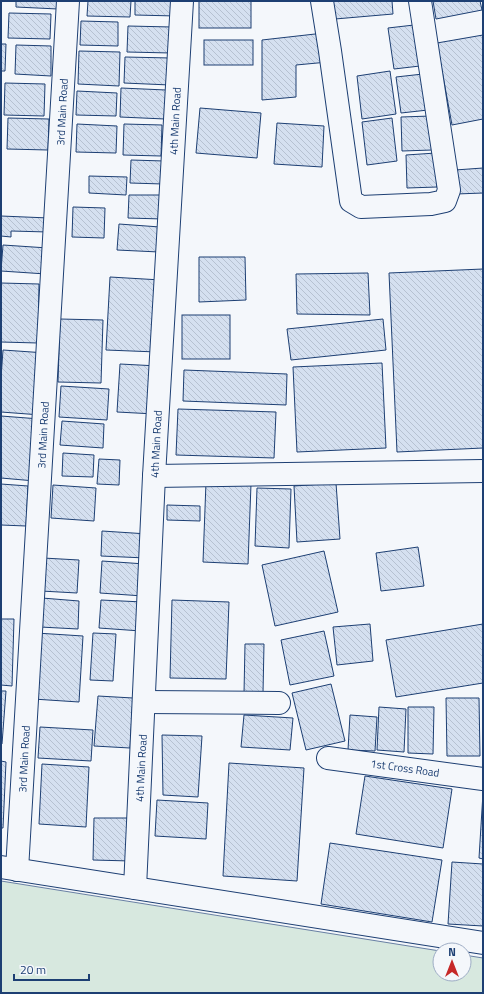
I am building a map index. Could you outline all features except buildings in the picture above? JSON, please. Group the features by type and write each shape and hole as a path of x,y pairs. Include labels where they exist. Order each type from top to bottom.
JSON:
{"street":[{"name":"3rd Main Road","path":"9,868 68,1"},
{"name":"4th Main Road","path":"135,888 154,476 182,1"},
{"path":"322,1 351,201 361,207 431,204 445,201 449,190 420,1"},
{"path":"154,476 483,471"},
{"path":"144,702 279,703"},
{"name":"1st Cross Road","path":"328,758 483,779"},
{"path":"9,868 483,943"}],"shaded area":[{"path":"1,881 432,950 432,982 472,982 472,956 483,958 483,993 1,993"}]}
